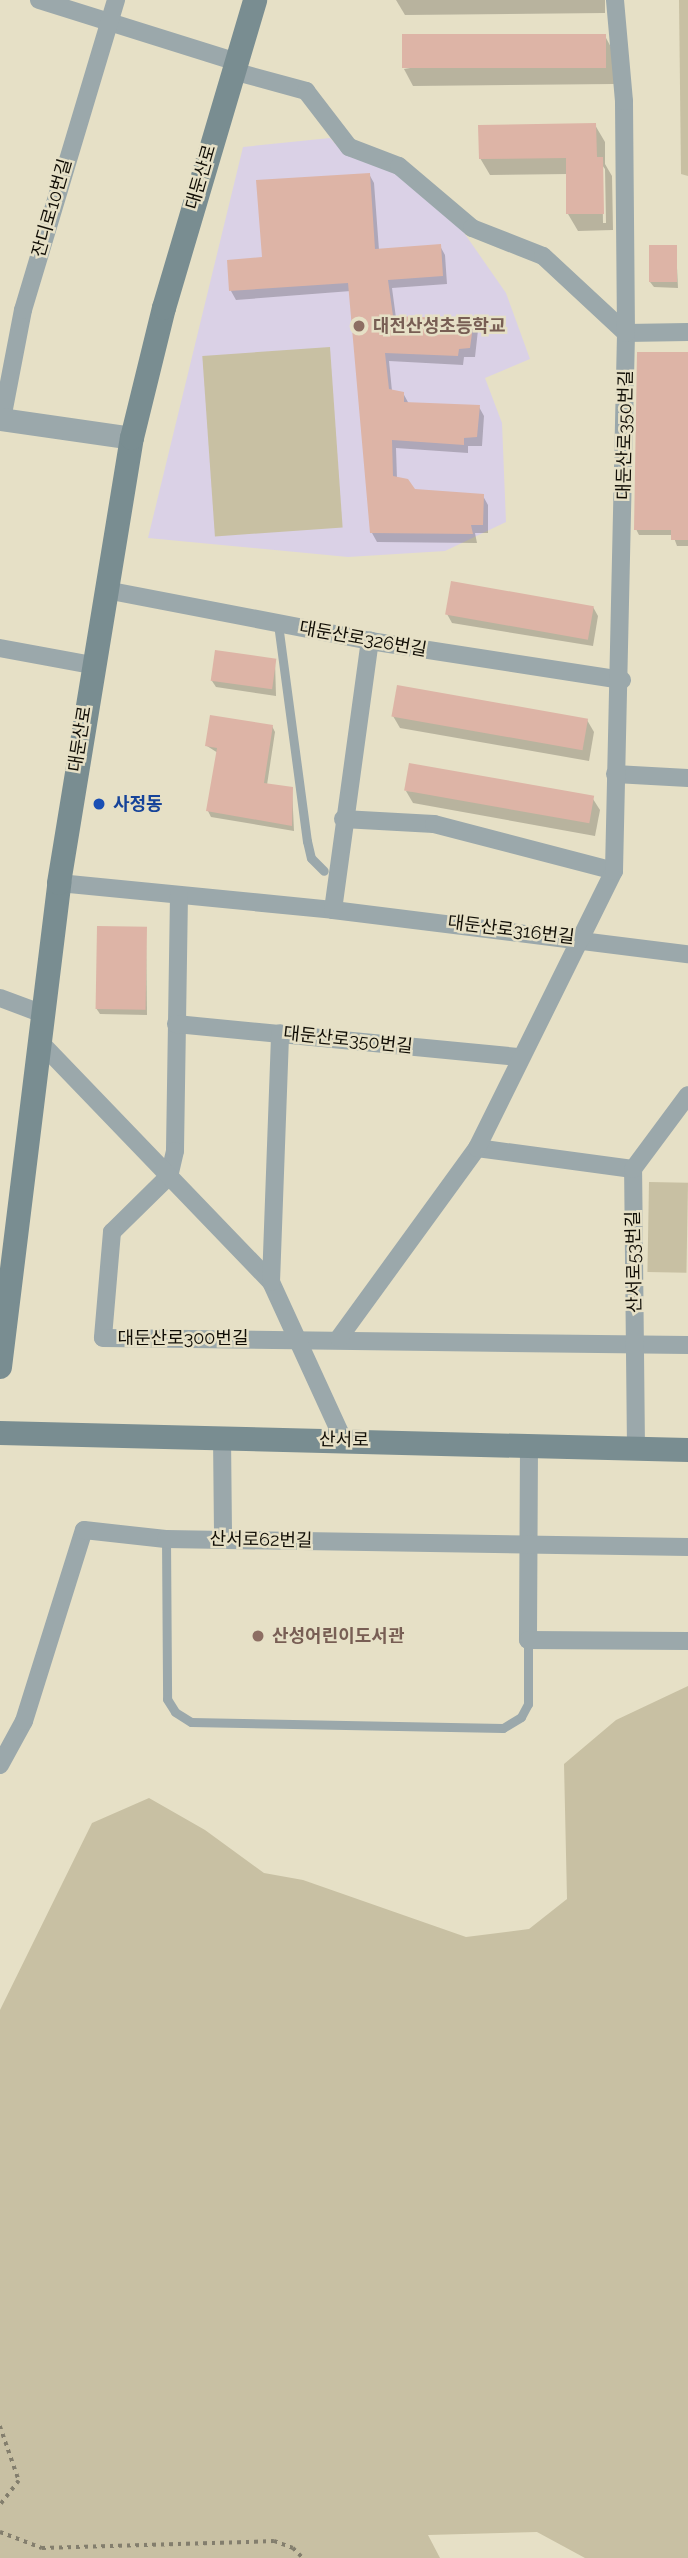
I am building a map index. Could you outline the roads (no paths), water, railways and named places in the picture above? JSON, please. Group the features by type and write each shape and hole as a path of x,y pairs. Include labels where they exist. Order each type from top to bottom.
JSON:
{"main road":[{"name":"대둔산로","path":"0,1367 59,883 92,665 132,438 164,308 255,0"},
{"name":"산서로","path":"0,1433 344,1439 688,1450"}],"street":[{"path":"39,0 306,91 349,147 399,166 472,228 543,256 626,333 688,331"},
{"name":"잔디로10번길","path":"1,419 26,297 116,0"},
{"name":"대둔산로350번길","path":"339,1338 477,1148 614,871 615,774 622,680 626,333 624,101 615,0"},
{"path":"1,419 132,438"},
{"name":"대둔산로326번길","path":"106,590 370,641 622,680"},
{"path":"333,910 370,641"},
{"path":"0,648 92,665"},
{"path":"615,774 688,778"},
{"path":"344,819 434,824 614,871"},
{"name":"대둔산로316번길","path":"59,883 333,910 580,938 688,954"},
{"path":"169,1176 175,1151 179,895"},
{"path":"0,998 43,1014"},
{"name":"대둔산로350번길","path":"176,1024 520,1057"},
{"path":"271,1282 280,1033"},
{"path":"40,1043 271,1282 344,1439"},
{"path":"477,1148 633,1169 688,1095"},
{"name":"산서로53번길","path":"633,1169 636,1448"},
{"name":"대둔산로300번길","path":"169,1176 112,1232 103,1338 339,1338 688,1345"},
{"path":"222,1437 223,1539"},
{"path":"529,1445 528,1640 688,1641"},
{"name":"산서로62번길","path":"0,1765 24,1721 84,1530 166,1539 688,1547"}],"lane":[{"path":"278,624 307,841 311,858 324,871"},
{"path":"166,1539 167,1699 175,1712 191,1721 503,1728 521,1717 528,1704 528,1640"}],"place":[{"name":"대전산성초등학교","path":"359,326"},
{"name":"사정동","path":"99,804"},
{"name":"산성어린이도서관","path":"258,1636"}]}
